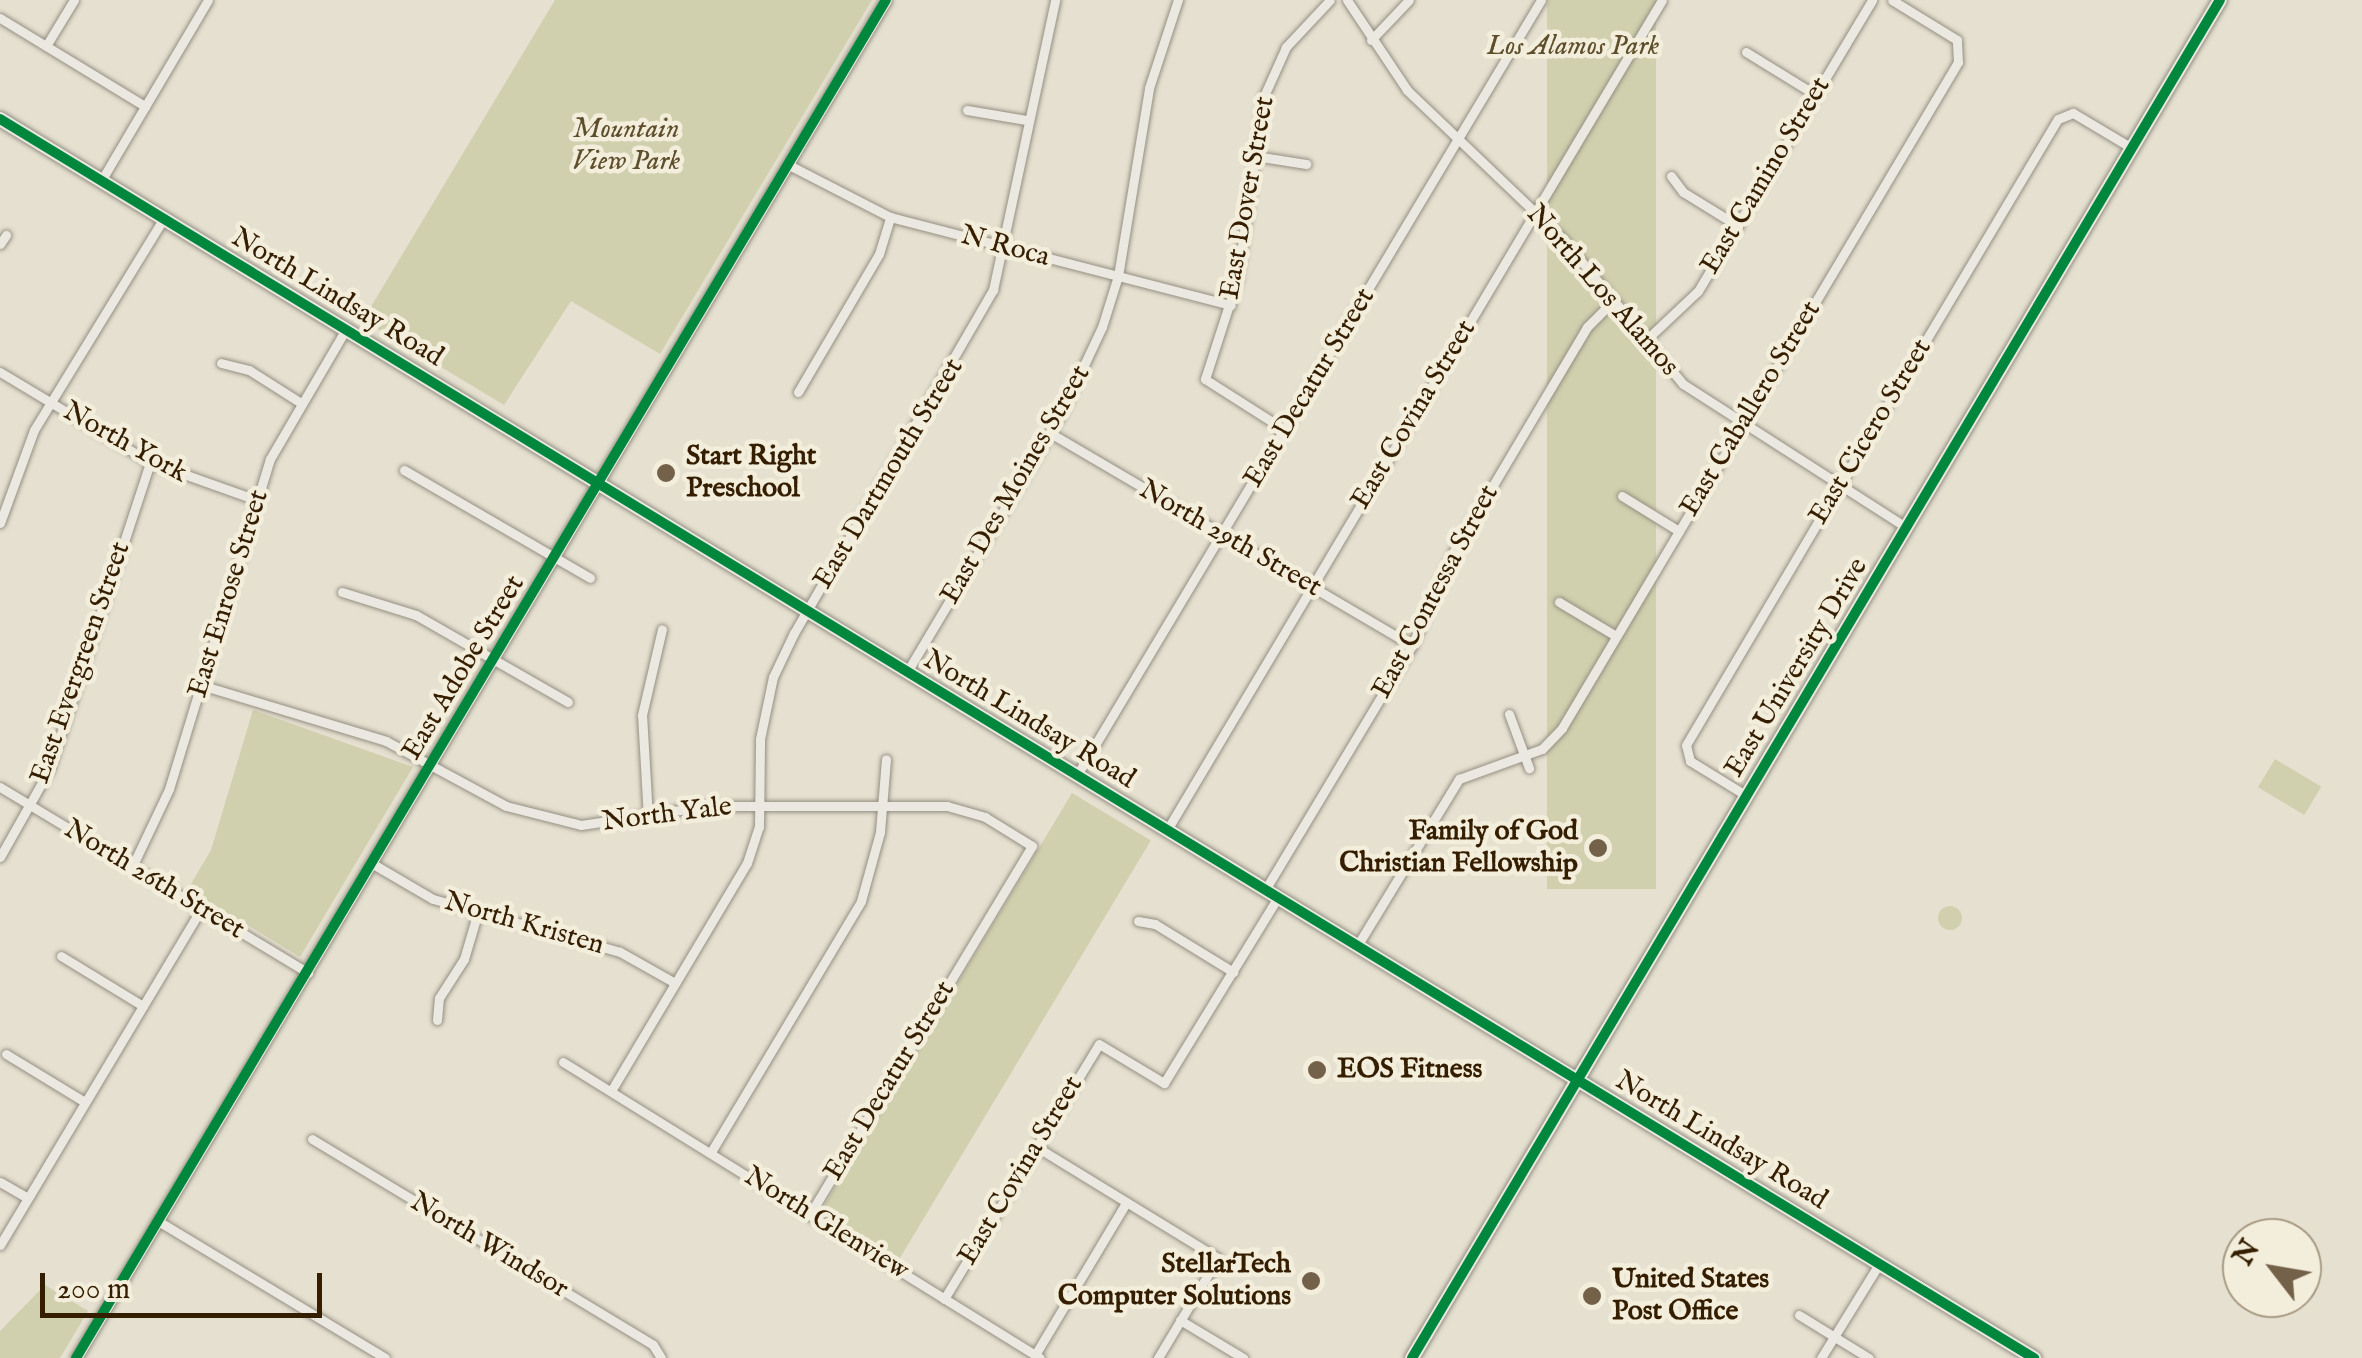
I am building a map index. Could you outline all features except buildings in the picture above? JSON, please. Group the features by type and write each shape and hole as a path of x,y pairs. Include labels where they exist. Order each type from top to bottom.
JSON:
{"main road":[{"name":"East University Drive","path":"1412,1358 2220,0"},
{"name":"North Lindsay Road","path":"0,119 2034,1358"}],"street":[{"path":"46,46 74,0"},
{"path":"101,181 208,0"},
{"name":"East Adobe Street","path":"76,1358 886,0"},
{"name":"East Dartmouth Street","path":"611,1091 747,864 759,805 760,739 774,677 808,611 969,341 1007,248 1026,120 1055,0"},
{"name":"East Des Moines Street","path":"907,672 1050,434 1102,327 1118,276 1149,88 1178,0"},
{"name":"East Dover Street","path":"1284,430 1205,382 1231,305 1255,156 1274,69 1299,28 1330,0"},
{"name":"North Los Alamos","path":"1347,0 1370,40 1407,90 1535,211 1682,384 1741,426 1907,528"},
{"path":"1370,40 1410,0"},
{"name":"East Decatur Street","path":"1076,775 1541,0"},
{"name":"East Covina Street","path":"1167,830 1662,0"},
{"name":"East Camino Street","path":"1646,340 1690,300 1872,0"},
{"name":"East Caballero Street","path":"1357,946 1459,779 1524,755 1556,736 1961,48 1892,0"},
{"path":"0,18 145,106"},
{"path":"1746,52 1816,95"},
{"path":"967,110 1026,120"},
{"name":"East Cicero Street","path":"1748,796 1685,754 1839,486 2065,114 2132,148"},
{"path":"1255,156 1306,164"},
{"name":"N Roca","path":"789,165 890,217 1231,305"},
{"path":"1672,176 1688,196 1738,226"},
{"path":"798,392 868,274 890,217"},
{"path":"0,523 21,456 50,402 164,218"},
{"name":"East Contessa Street","path":"1099,1044 1164,1083 1234,972 1272,893 1412,644 1454,550 1587,327 1614,300"},
{"name":"East Enrose Street","path":"132,868 156,825 279,439 346,330"},
{"path":"221,363 249,370 301,403"},
{"name":"North York","path":"0,372 150,462 257,500"},
{"name":"North 29th Street","path":"1050,434 1221,537 1412,644"},
{"name":"East Evergreen Street","path":"0,858 49,770 150,462"},
{"path":"404,470 590,578"},
{"path":"1622,496 1680,530"},
{"path":"342,592 416,616 568,702"},
{"path":"1559,602 1616,636"},
{"path":"648,818 642,714 662,629"},
{"name":"North Yale","path":"200,685 371,736 432,764 506,806 582,825 759,805 947,806 985,817 1032,846"},
{"path":"1509,714 1529,768"},
{"path":"711,1152 861,900 881,805 886,758"},
{"name":"North 26th Street","path":"0,787 308,973"},
{"name":"East Decatur Street","path":"810,1213 1032,846"},
{"name":"North Kristen","path":"373,864 477,915 620,952 675,983"},
{"path":"0,1245 200,909"},
{"path":"437,1020 439,998 464,959 477,915"},
{"path":"1138,922 1154,924 1234,972"},
{"path":"61,956 143,1006"},
{"name":"East Covina Street","path":"944,1299 1099,1044"},
{"path":"6,1054 85,1102"},
{"name":"North Glenview","path":"563,1062 1037,1357"},
{"name":"North Windsor","path":"312,1139 653,1345 661,1358"},
{"path":"1035,1146 1218,1258 1158,1358"},
{"path":"0,1182 28,1198"},
{"path":"1037,1357 1126,1203"},
{"path":"158,1221 384,1358"},
{"path":"1821,1358 1879,1264"},
{"path":"1799,1315 1869,1358"},
{"path":"1180,1320 1242,1358"}],"green space":[{"name":"Mountain View Park","path":"555,0 872,0 660,354 571,301 504,405 363,320"},
{"name":"Los Alamos Park","path":"1547,0 1656,0 1656,889 1547,889"},
{"path":"253,710 413,767 300,957 188,889 211,850"},
{"path":"2275,759 2321,787 2304,815 2258,787"},
{"path":"1072,793 1151,840 898,1261 819,1214"},
{"path":"1950,906 1959,909 1959,927 1950,930 1941,927 1938,918 1941,909"},
{"path":"45,1285 88,1311 60,1358 0,1358 0,1331"}],"cycle path":[{"path":"76,1358 886,0"},
{"path":"1412,1358 2220,0"},
{"path":"0,119 2034,1358"}],"place":[{"name":"Start Right Preschool","path":"666,473"},
{"name":"Family of God Christian Fellowship","path":"1598,848"},
{"name":"EOS Fitness","path":"1317,1070"},
{"name":"StellarTech Computer Solutions","path":"1311,1281"},
{"name":"United States Post Office","path":"1592,1296"}]}
